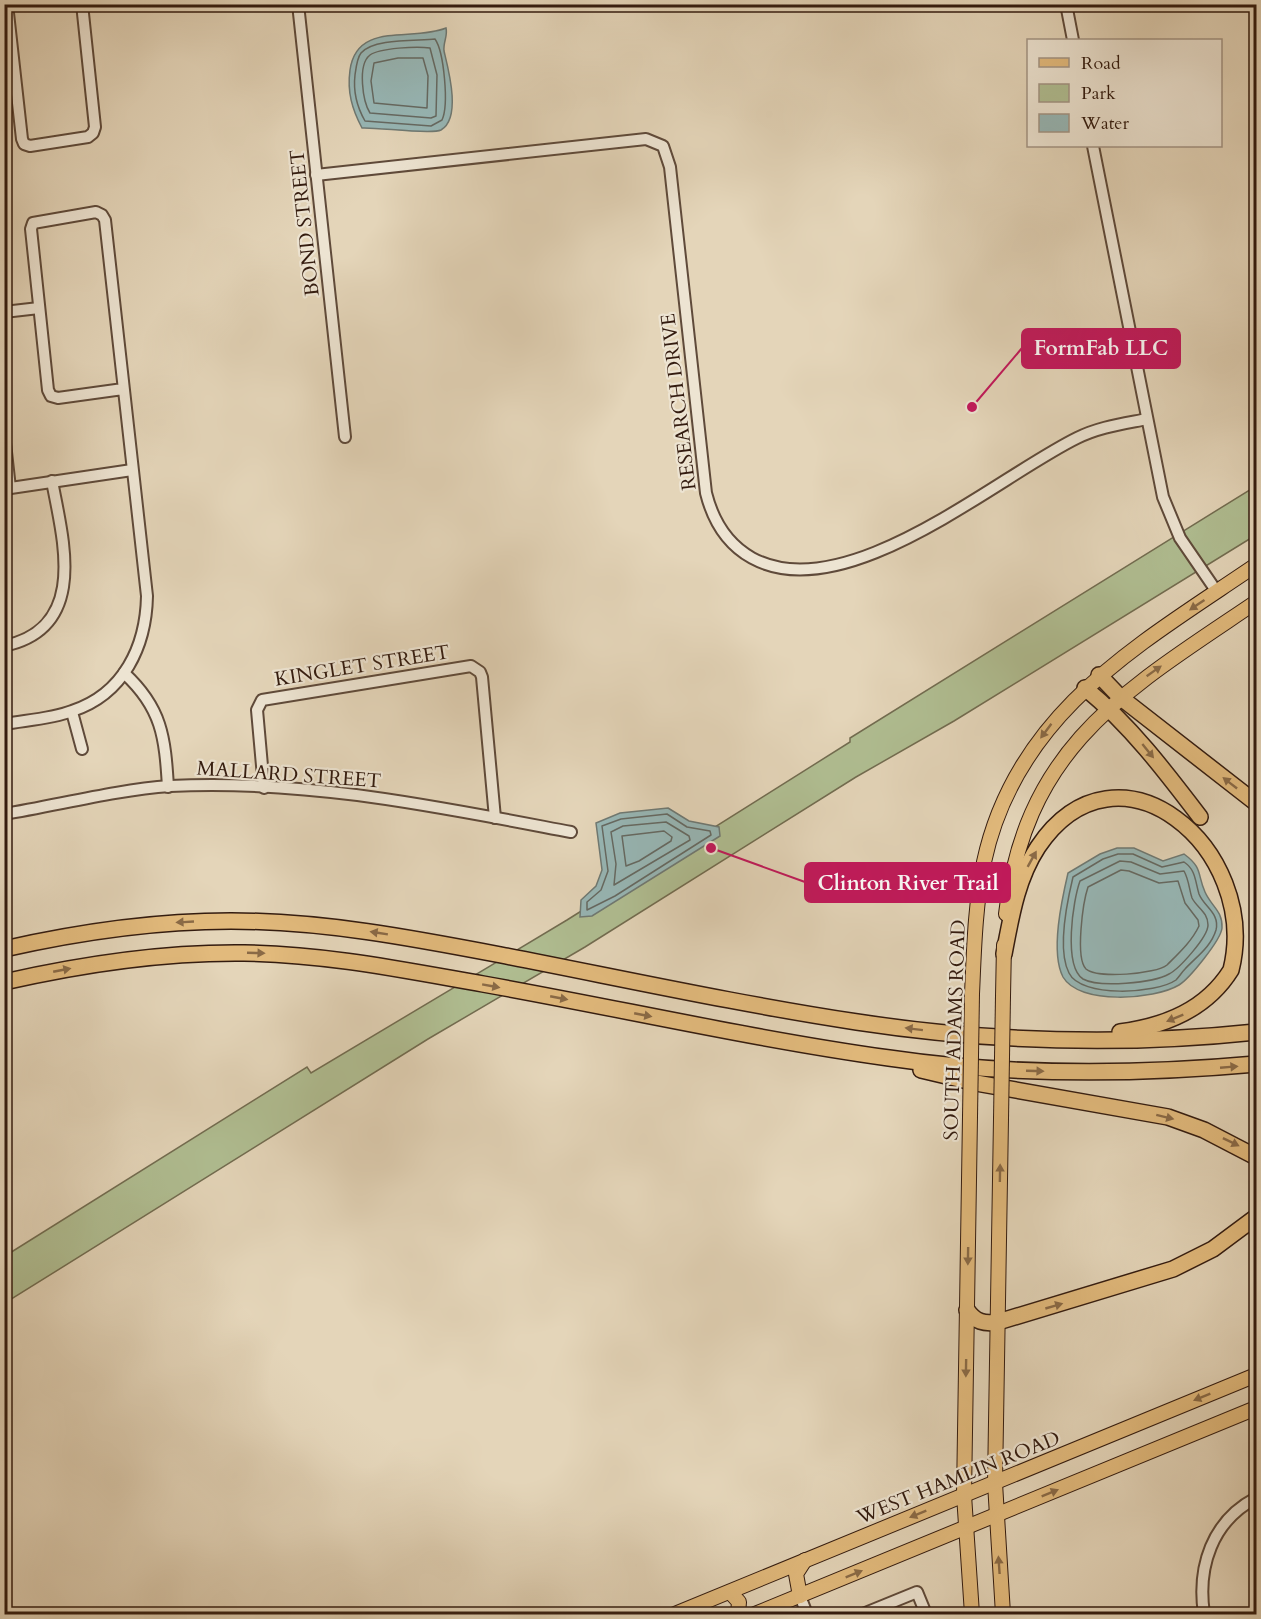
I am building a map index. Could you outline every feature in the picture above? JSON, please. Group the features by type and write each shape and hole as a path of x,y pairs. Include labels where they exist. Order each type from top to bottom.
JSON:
{"highway":[{"path":"1004,954 1015,899 1026,868 1039,846 1068,818 1098,803 1144,799 1177,808 1198,819 1210,829 1139,741 1099,675"},
{"path":"1085,688 1114,702 1257,803"},
{"path":"1056,1039 1153,1026 1196,1007 1215,991 1234,965 1244,936 1245,902"},
{"path":"4,949 115,928 232,921 346,928 856,1022 974,1035 1056,1039 1155,1039 1257,1032"},
{"path":"4,982 112,961 227,953 314,956 450,978 851,1053 976,1083 1168,1117 1204,1130 1257,1157"},
{"path":"851,1053 980,1068 1073,1072 1164,1071 1257,1064"},
{"path":"967,1310 971,1316 983,1323 998,1322 1173,1269 1213,1249 1257,1217"}],"main road":[{"name":"SOUTH ADAMS ROAD","path":"972,1614 964,1495 970,1117 972,994 978,895 984,860 998,818 1033,749 1058,715 1099,675 1135,646 1257,565"},
{"path":"1003,1614 995,1483 1004,954 1008,898 1014,867 1035,808 1062,760 1084,732 1114,702 1153,672 1257,602"},
{"name":"WEST HAMLIN ROAD","path":"675,1614 1256,1375"},
{"path":"755,1614 1256,1408"},
{"path":"800,1596 796,1574 805,1560"},
{"path":"730,1592 739,1602 738,1614"}],"street":[{"path":"7,4 7,26 24,144 30,146 88,137 93,133 95,127 82,4"},
{"name":"BOND STREET","path":"298,4 345,437"},
{"path":"1066,4 1073,39"},
{"name":"RESEARCH DRIVE","path":"316,175 646,139 663,146 670,167 706,494 713,515 728,539 746,555 765,564 792,570 812,568 885,548 948,517 1075,439 1111,426 1147,419"},
{"path":"1093,147 1167,511 1180,538 1217,592"},
{"path":"4,724 72,712 102,694 124,673 137,652 146,620 147,596 123,389 102,215 96,212 33,223 31,229 39,308 48,390 51,396 58,398 123,389"},
{"path":"4,312 39,308"},
{"path":"4,434 7,488 132,470"},
{"path":"4,646 22,641 38,631 55,610 64,591 64,555 52,481"},
{"name":"KINGLET STREET","path":"264,788 257,719 257,710 262,700 471,666 480,672 482,677 495,818"},
{"path":"124,673 141,688 155,710 165,747 168,787"},
{"path":"72,712 82,750"},
{"name":"MALLARD STREET","path":"4,814 168,787 264,788 381,798 571,832"},
{"path":"1204,1614 1202,1579 1209,1548 1228,1519 1257,1498"},
{"path":"863,1614 917,1592 926,1614"},
{"path":"800,1596 807,1614"}],"green space":[{"path":"1256,486 1256,535 954,721 856,777 585,947 428,1039 5,1303 5,1256 307,1067 311,1073 567,920 850,742 850,738"}],"water":[{"path":"446,28 444,51 452,92 451,115 447,124 441,130 435,131 362,128 353,107 349,78 355,55 363,45 374,39 388,36 432,32"},
{"path":"668,808 689,821 719,827 720,836 592,916 580,917 581,900 596,886 602,870 596,823 620,813"},
{"path":"1117,848 1134,848 1163,861 1184,854 1197,867 1207,897 1221,917 1222,928 1211,950 1184,981 1167,990 1136,996 1100,996 1072,986 1063,977 1059,966 1058,925 1068,873 1100,854"}],"place":[{"name":"FormFab LLC","path":"972,407"},
{"name":"Clinton River Trail","path":"711,848"}]}
